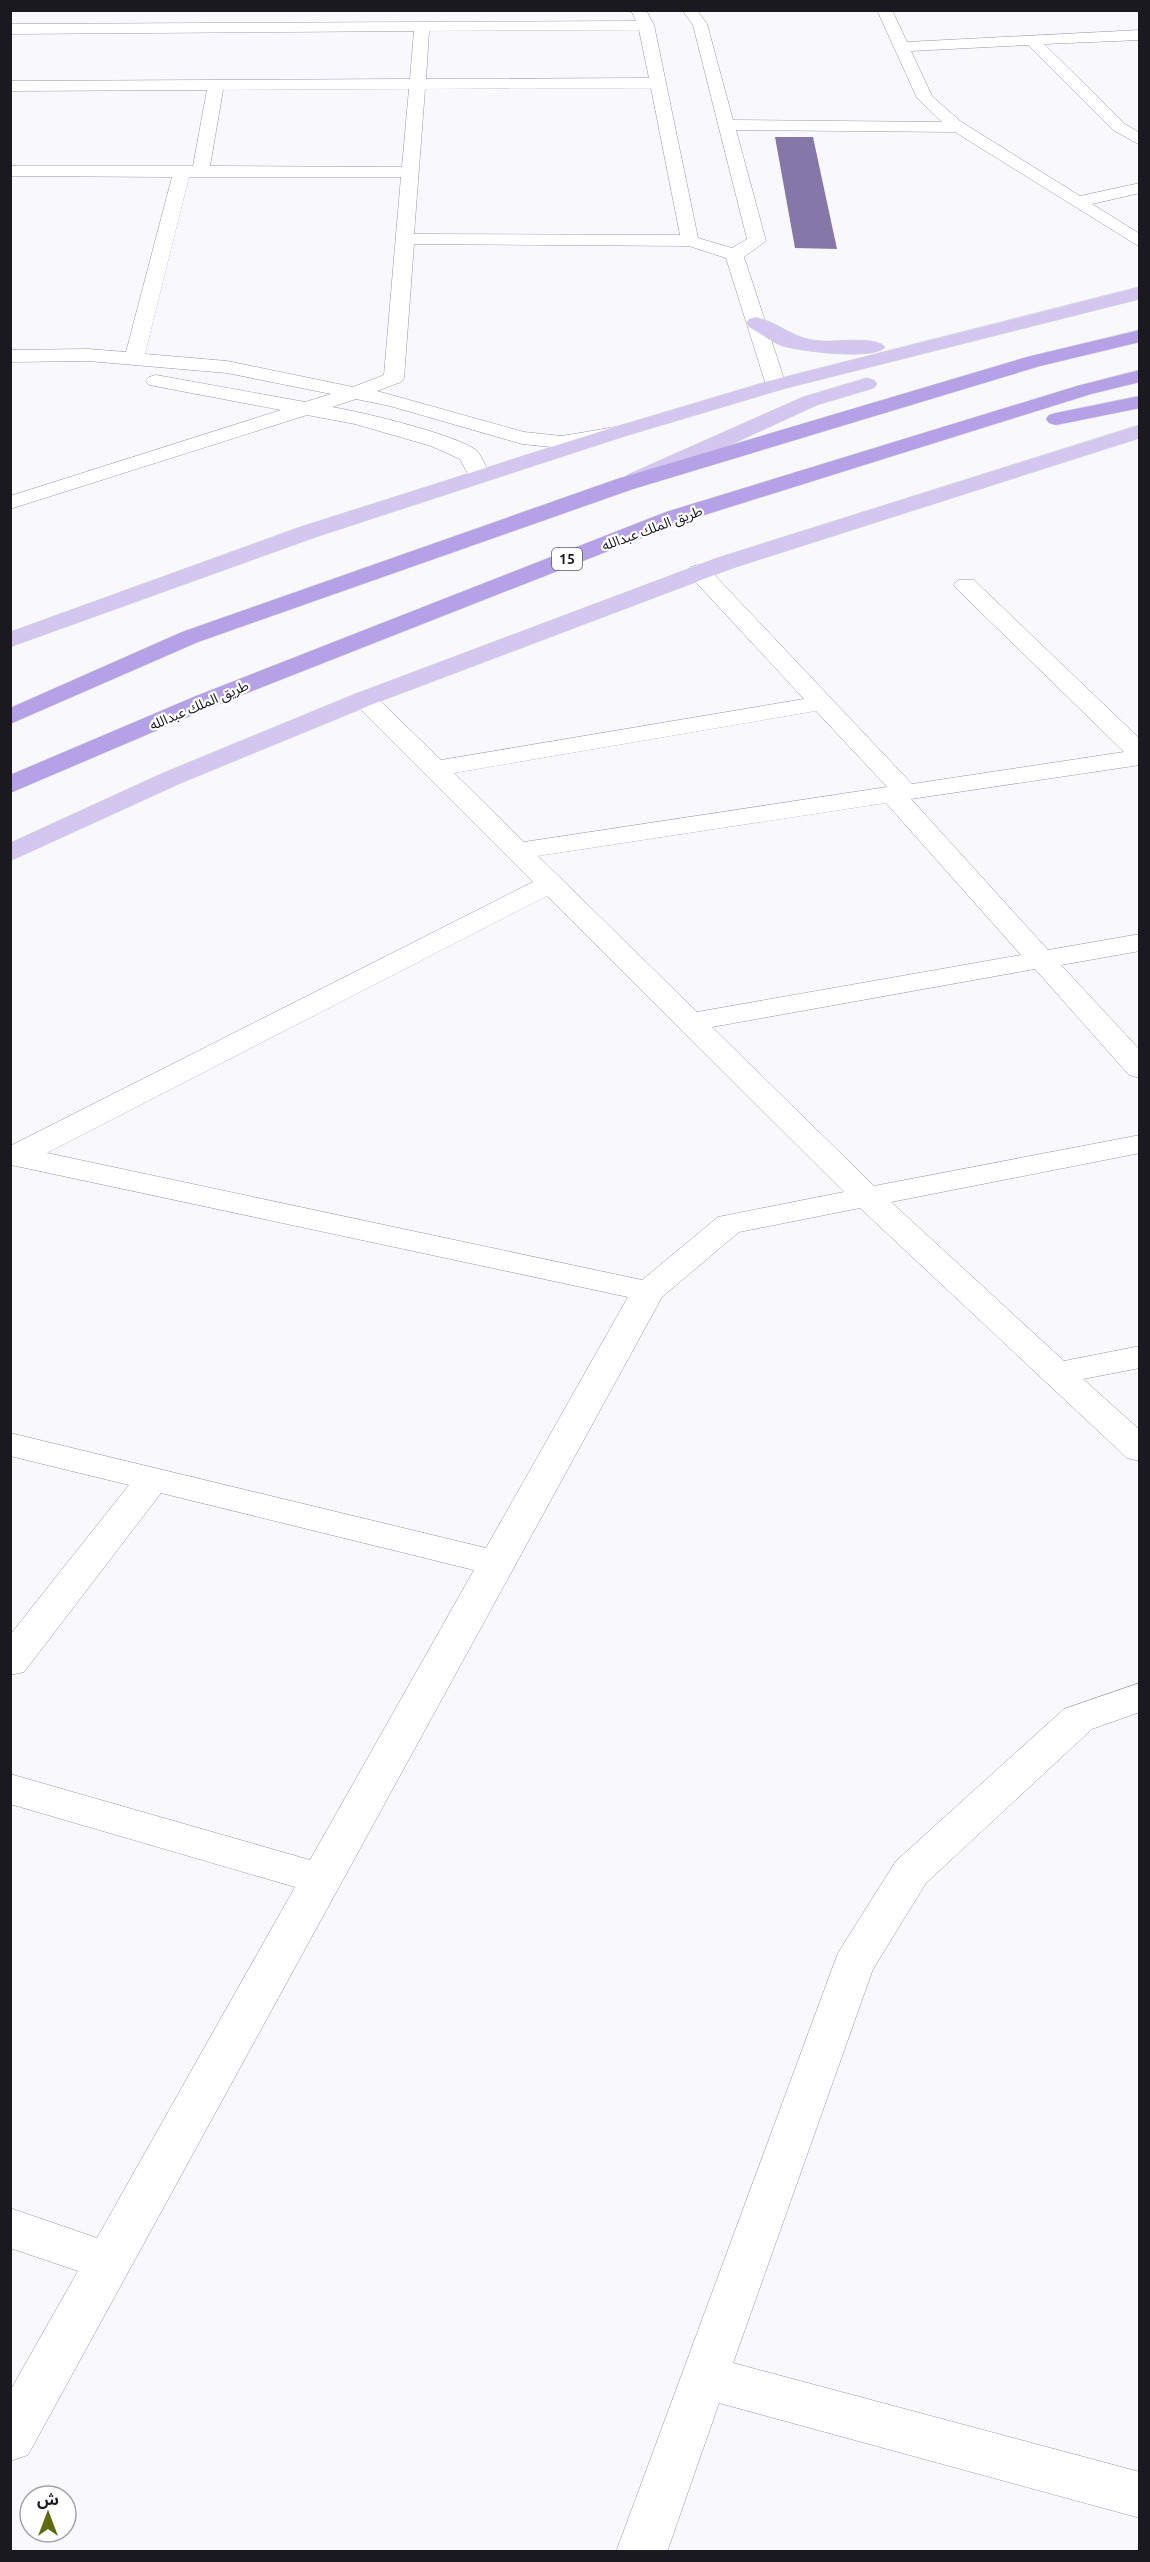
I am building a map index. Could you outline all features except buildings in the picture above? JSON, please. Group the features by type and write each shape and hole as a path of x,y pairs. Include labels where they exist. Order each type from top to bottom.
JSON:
{"highway":[{"path":"10,699 625,484 1034,361 1140,336"},
{"name":"طريق الملك عبدالله","path":"10,785 205,701 674,518 1073,394 1140,376"},
{"path":"674,518 1043,422 1140,402"},
{"path":"10,717 190,637"},
{"path":"10,808 205,701"}],"main road":[{"path":"10,640 308,532 615,433 776,385 1140,293"},
{"path":"625,484 810,401 1140,304"},
{"path":"756,323 788,341 819,347 877,347 952,340"},
{"path":"10,853 172,778 364,699 699,572 1140,431"}],"street":[{"path":"244,28 248,10"},
{"path":"405,239 690,241 734,255 757,241 700,24 689,10"},
{"path":"884,10 925,98 958,127 1140,242"},
{"path":"10,29 422,26 642,18 659,83 690,241"},
{"path":"10,503 307,409 394,378 422,26"},
{"path":"903,47 1140,34"},
{"path":"1031,40 1119,127 1140,140"},
{"path":"10,86 659,83"},
{"path":"200,173 216,85"},
{"path":"727,125 958,127"},
{"path":"10,171 411,172"},
{"path":"134,358 181,173"},
{"path":"1077,202 1140,188"},
{"path":"734,255 776,385"},
{"path":"10,356 134,358 227,367 394,401 522,438 562,442 615,433"},
{"path":"125,378 202,388 358,418 438,442 470,455 479,475"},
{"path":"10,486 63,486"},
{"path":"699,572 822,703 1041,960 1140,1069"},
{"path":"966,585 1140,753"},
{"path":"364,699 868,1198 1140,1450"},
{"path":"435,768 822,703"},
{"path":"518,850 1140,757"},
{"path":"13,1156 551,883"},
{"path":"691,1022 1140,942"},
{"path":"10,2439 648,1291 729,1224 1140,1144"},
{"path":"13,1156 648,1291"},
{"path":"1057,1373 1140,1357"},
{"path":"10,1444 497,1563"},
{"path":"10,1662 153,1479"},
{"path":"641,2552 853,1965 911,1872 1078,1719 1140,1697"},
{"path":"10,1789 321,1879"},
{"path":"10,2228 109,2262"},
{"path":"704,2377 1140,2495"}]}
